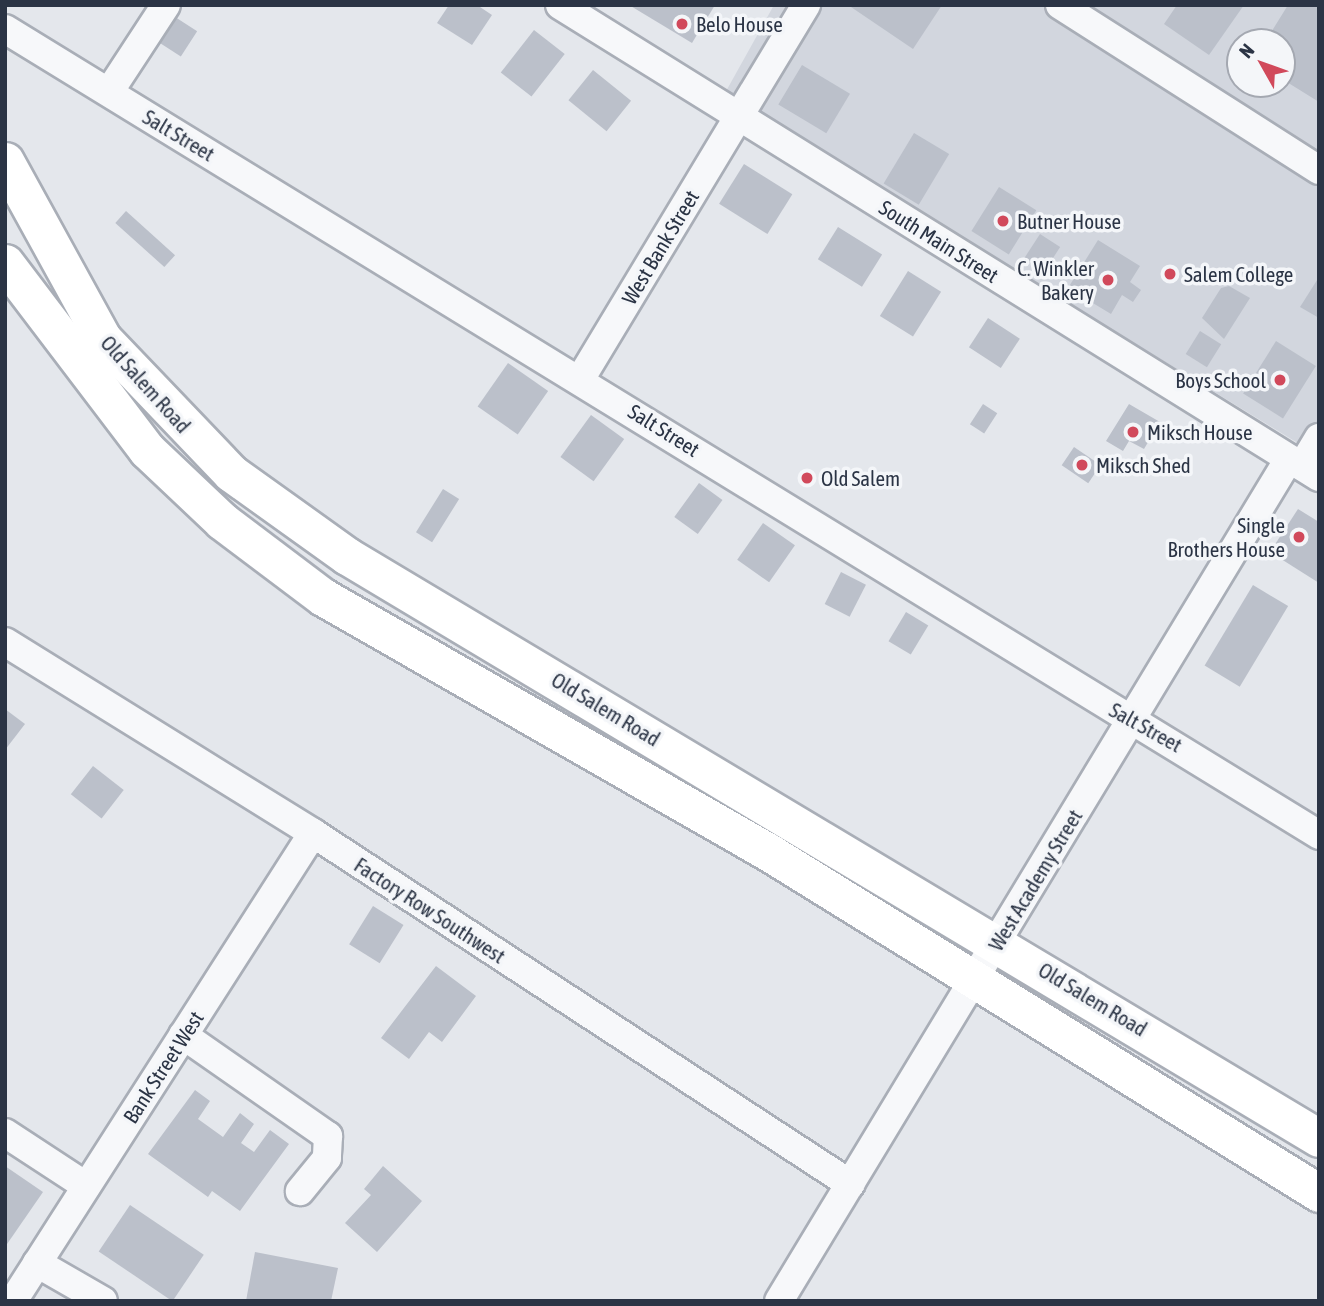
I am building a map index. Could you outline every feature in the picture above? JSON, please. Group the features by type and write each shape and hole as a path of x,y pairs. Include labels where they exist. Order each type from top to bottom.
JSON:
{"main road":[{"name":"Old Salem Road","path":"5,161 103,339 231,472 347,556 1314,1131"},
{"name":"Old Salem Road","path":"5,263 147,450 222,520 323,597 770,853 1319,1193"}],"street":[{"path":"109,92 166,5"},
{"name":"South Main Street","path":"560,5 1303,467"},
{"name":"West Bank Street","path":"581,378 806,5"},
{"path":"1060,5 1319,170"},
{"name":"Salt Street","path":"5,29 581,378 1129,720 1177,744 1319,835"},
{"name":"West Academy Street","path":"779,1301 999,942 1129,720 1303,467 1319,438"},
{"name":"Factory Row Southwest","path":"5,642 313,833 850,1184"},
{"name":"Bank Street West","path":"13,1301 313,833"},
{"path":"183,1035 328,1136 327,1158 300,1191"},
{"path":"5,1133 86,1186"},
{"path":"37,1263 103,1301"}],"shaded area":[{"name":"Salem College","path":"774,5 1319,5 1319,456 725,93"}],"building":[{"path":"449,5 477,5 492,15 472,45 437,23"},
{"name":"Belo House","path":"629,5 715,5 692,43"},
{"path":"848,5 942,5 913,49"},
{"path":"1177,5 1244,5 1209,55 1164,24"},
{"path":"1288,5 1319,5 1319,102 1296,88 1296,28 1274,28"},
{"path":"172,15 197,31 181,56 156,40"},
{"path":"534,30 565,54 531,97 501,73"},
{"path":"802,65 850,94 826,133 778,104"},
{"path":"593,70 631,101 607,131 568,100"},
{"path":"914,133 949,154 919,205 884,184"},
{"path":"744,164 792,194 767,234 719,204"},
{"name":"Butner House","path":"999,187 1036,210 1009,254 971,231"},
{"path":"126,211 175,255 164,267 115,223"},
{"path":"838,227 882,255 862,287 818,259"},
{"path":"1040,234 1060,247 1044,272 1024,259"},
{"path":"1098,240 1140,266 1130,282 1141,290 1133,302 1122,295 1111,314 1068,288"},
{"path":"908,271 941,292 913,337 880,316"},
{"path":"1319,277 1319,318 1300,307"},
{"path":"1229,286 1250,298 1224,339 1202,318 1221,288"},
{"path":"988,318 1020,339 1001,368 969,347"},
{"path":"1200,331 1221,344 1207,367 1186,354"},
{"name":"Boys School","path":"1276,341 1316,366 1283,418 1243,394"},
{"path":"508,363 548,391 518,435 478,406"},
{"path":"983,404 997,413 984,433 970,424"},
{"name":"Miksch House","path":"1129,404 1160,422 1144,449 1129,441 1123,451 1106,441"},
{"path":"591,415 624,439 594,481 560,457"},
{"name":"Miksch Shed","path":"1074,447 1101,465 1088,483 1062,465"},
{"path":"699,483 722,500 698,534 674,517"},
{"path":"443,489 459,499 432,542 416,532"},
{"name":"Single Brothers House","path":"1298,509 1319,522 1319,583 1270,552"},
{"path":"763,523 795,545 769,582 737,560"},
{"path":"841,572 866,585 850,617 825,604"},
{"path":"1253,585 1288,606 1240,687 1205,666"},
{"path":"906,612 928,625 911,655 888,641"},
{"path":"5,709 25,724 5,750"},
{"path":"93,766 124,790 102,818 71,794"},
{"path":"373,906 404,925 380,963 349,944"},
{"path":"436,966 476,996 442,1042 429,1032 409,1059 381,1038"},
{"path":"195,1090 210,1101 198,1119 223,1137 240,1113 254,1124 241,1143 254,1152 270,1130 289,1144 240,1211 212,1191 208,1197 148,1154"},
{"path":"5,1166 43,1192 5,1247"},
{"path":"383,1166 422,1201 377,1252 345,1223 371,1195 364,1189"},
{"path":"130,1205 204,1255 172,1301 99,1251"},
{"path":"255,1252 338,1268 331,1301 246,1301"}],"place":[{"name":"Belo House","path":"682,24"},
{"name":"Butner House","path":"1003,221"},
{"name":"Salem College","path":"1170,274"},
{"name":"C. Winkler Bakery","path":"1108,280"},
{"name":"Boys School","path":"1280,380"},
{"name":"Miksch House","path":"1133,432"},
{"name":"Miksch Shed","path":"1082,465"},
{"name":"Old Salem","path":"807,478"},
{"name":"Single Brothers House","path":"1299,537"}]}
